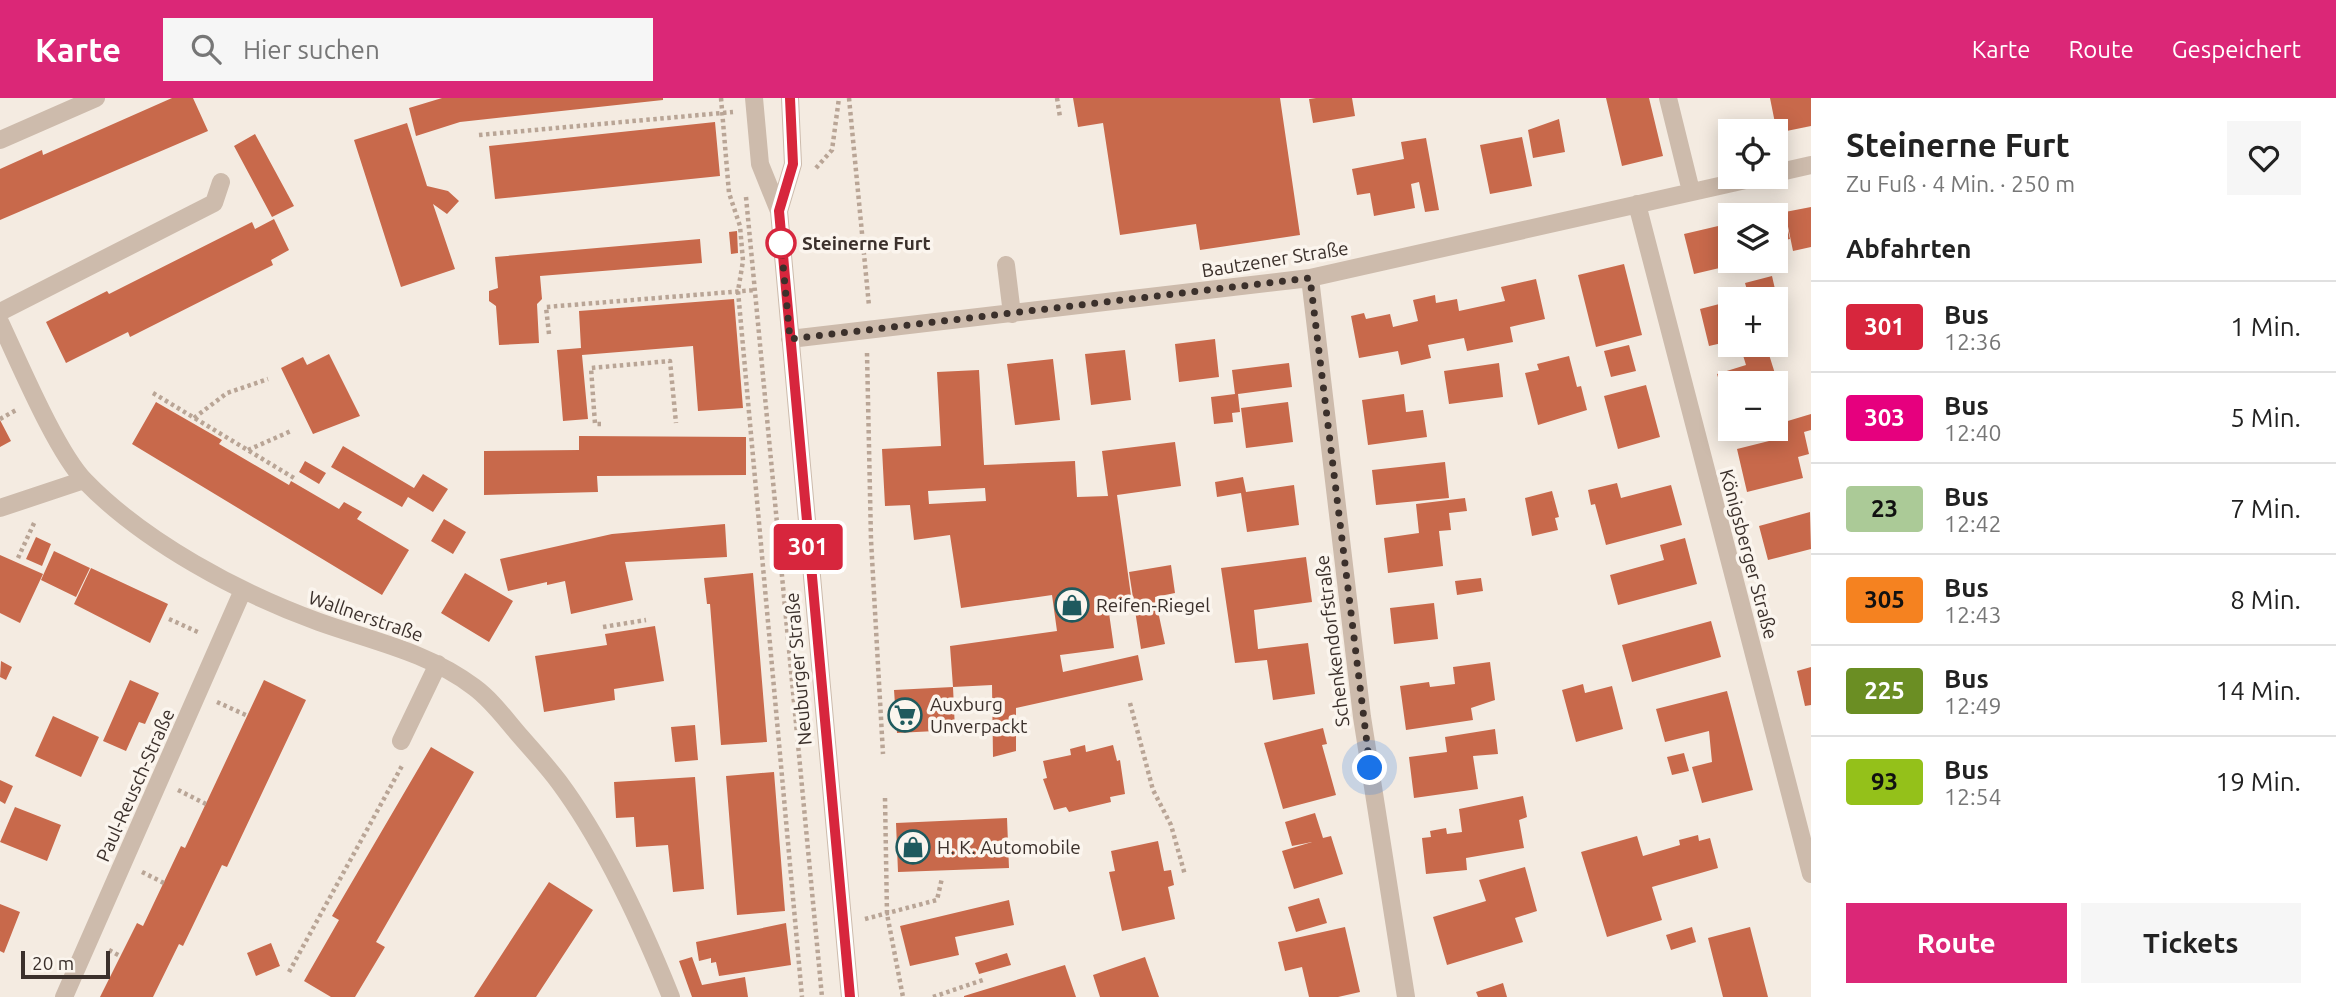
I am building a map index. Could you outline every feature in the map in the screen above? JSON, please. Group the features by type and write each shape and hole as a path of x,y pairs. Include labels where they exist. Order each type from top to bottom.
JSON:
{"street":[{"path":"0,140 96,98"},
{"name":"Neuburger Straße","path":"779,211 793,164 790,98"},
{"path":"1668,98 1691,191"},
{"name":"Neuburger Straße","path":"755,104 760,164 779,211 850,997"},
{"path":"1788,170 1811,165"},
{"path":"0,312 214,203 221,181"},
{"name":"Bautzener Straße","path":"790,339 1310,278 1718,185"},
{"name":"Königsberger Straße","path":"1637,204 1811,874"},
{"path":"1006,265 1012,314"},
{"name":"Schenkendorfstraße","path":"1310,278 1362,717 1406,997"},
{"name":"Wallnerstraße","path":"0,322 64,450 84,480 140,526 243,590 320,623 398,647 438,664 489,699 558,780 577,807 647,937 671,997"},
{"path":"0,508 84,480"},
{"name":"Paul-Reusch-Straße","path":"64,997 243,590"},
{"path":"404,749 438,664"}],"path":[{"path":"720,98 729,194 740,226 743,261 738,291 802,997"},
{"path":"849,98 869,304 866,331 871,540 883,754"},
{"path":"1057,98 1060,117"},
{"path":"479,135 722,113 755,104"},
{"path":"746,192 822,997"},
{"path":"549,334 546,307 786,286"},
{"path":"601,425 595,425 591,368 670,361 676,423"},
{"path":"194,418 227,393 268,379"},
{"path":"153,393 294,478"},
{"path":"248,450 291,431"},
{"path":"18,558 36,519 29,498"},
{"path":"169,619 220,643"},
{"path":"603,627 646,620"},
{"path":"198,693 248,716"},
{"path":"1130,703 1153,790 1171,825 1185,875"},
{"path":"289,972 404,749"},
{"path":"885,798 887,914 903,997"},
{"path":"842,924 937,900 942,878"},
{"path":"933,997 983,980"}],"building":[{"path":"172,98 193,98 208,131 0,220 0,169 42,150 43,155"},
{"path":"442,98 663,100 460,122 416,136 409,108"},
{"path":"1073,98 1280,98 1300,235 1200,250 1196,224 1120,235 1103,123 1078,127"},
{"path":"1352,98 1355,116 1313,123 1309,99"},
{"path":"1606,98 1649,98 1663,156 1622,166"},
{"path":"1770,98 1811,98 1811,126 1788,131 1788,119 1774,119"},
{"path":"1559,119 1565,152 1533,158 1528,130"},
{"path":"715,122 720,176 495,199 489,146"},
{"path":"407,123 427,186 448,191 459,201 447,214 433,204 455,269 401,287 354,140"},
{"path":"255,134 294,206 272,217 234,146"},
{"path":"1522,137 1532,186 1490,194 1480,145"},
{"path":"1426,138 1439,210 1425,212 1419,182 1411,184 1415,208 1374,216 1370,193 1357,195 1352,169 1404,159 1401,142"},
{"path":"1811,207 1811,247 1793,251 1788,211"},
{"path":"274,219 289,250 271,260 273,265 130,337 128,332 66,363 46,322 107,291 109,294 252,222 255,229"},
{"path":"1718,226 1718,268 1694,274 1684,234"},
{"path":"737,231 738,253 731,254 729,232"},
{"path":"700,239 702,263 540,276 542,299 537,304 539,343 499,345 496,306 489,301 489,291 498,288 495,257"},
{"path":"1624,264 1642,335 1596,347 1578,275"},
{"path":"1772,276 1775,287 1746,287 1745,283"},
{"path":"1536,279 1545,319 1510,327 1513,342 1467,351 1464,338 1428,345 1431,358 1401,365 1398,351 1359,358 1351,316 1364,313 1366,319 1390,314 1393,327 1418,321 1413,300 1435,295 1436,303 1457,299 1459,311 1505,301 1501,287"},
{"path":"734,299 743,408 698,411 693,346 582,355 588,419 563,421 557,350 581,348 579,311"},
{"path":"1718,304 1718,344 1709,346 1700,309"},
{"path":"1215,339 1219,377 1179,382 1175,344"},
{"path":"1629,345 1636,371 1611,377 1604,351"},
{"path":"1125,350 1131,400 1091,405 1085,354"},
{"path":"329,354 360,416 313,434 281,368 303,357 307,365"},
{"path":"1569,356 1577,387 1581,386 1587,410 1538,425 1525,373 1539,370 1537,364"},
{"path":"1744,357 1770,357 1774,371 1727,371 1746,365"},
{"path":"1053,359 1060,420 1015,425 1007,364"},
{"path":"1289,363 1292,387 1238,394 1240,412 1232,413 1233,422 1214,424 1211,397 1235,394 1232,370"},
{"path":"1499,363 1503,397 1449,404 1444,371"},
{"path":"979,370 984,465 1075,461 1077,497 1108,496 1102,451 1175,442 1181,486 1117,495 1132,603 1108,606 1114,648 1060,655 1063,672 1138,655 1143,680 1016,708 1016,751 993,757 992,685 953,687 950,646 1057,631 1052,595 961,608 950,535 914,540 910,505 885,506 882,449 941,446 937,372","holes":["985,488 986,501 929,504 928,491"]},
{"path":"1646,385 1660,437 1618,449 1604,396"},
{"path":"1404,394 1406,412 1423,410 1427,437 1368,445 1362,400"},
{"path":"156,402 222,440 219,444 289,485 291,481 339,509 344,502 362,512 357,519 409,550 382,595 132,444"},
{"path":"1288,402 1293,442 1246,448 1241,408"},
{"path":"1811,414 1811,430 1804,432 1809,454 1798,457 1803,478 1747,492 1737,449 1769,441 1788,441 1788,421"},
{"path":"0,420 11,441 0,447"},
{"path":"579,436 746,437 746,475 597,476 598,492 484,495 484,451 579,450"},
{"path":"343,446 414,488 423,474 448,489 433,512 408,497 402,507 331,467"},
{"path":"305,461 326,473 319,484 299,472"},
{"path":"1445,462 1449,498 1376,505 1372,470"},
{"path":"1243,477 1246,492 1294,485 1299,525 1247,532 1241,493 1217,497 1215,482"},
{"path":"1617,483 1621,498 1671,485 1682,525 1606,545 1595,504 1591,505 1588,490"},
{"path":"1552,491 1559,517 1555,518 1558,530 1532,536 1525,498"},
{"path":"1465,498 1467,511 1449,513 1451,530 1439,531 1443,566 1388,573 1384,538 1419,533 1416,504"},
{"path":"1810,512 1811,549 1768,560 1759,526"},
{"path":"444,519 466,532 453,554 431,541"},
{"path":"725,524 727,557 625,562 633,600 571,614 565,581 547,585 547,582 508,591 500,559 612,534"},
{"path":"36,537 51,544 42,566 26,559"},
{"path":"1685,538 1697,584 1618,605 1610,575 1664,560 1660,545"},
{"path":"54,551 90,568 76,597 41,580"},
{"path":"0,555 43,574 20,623 0,613"},
{"path":"1306,557 1312,602 1254,610 1258,649 1308,643 1315,694 1273,700 1267,660 1235,663 1221,568"},
{"path":"1171,565 1175,593 1155,597 1165,644 1141,649 1129,572"},
{"path":"91,568 168,604 150,643 74,604"},
{"path":"465,573 513,601 489,642 441,613"},
{"path":"753,573 767,742 721,745 710,604 707,604 704,578"},
{"path":"1481,578 1483,591 1457,595 1455,581"},
{"path":"1434,603 1438,639 1394,644 1390,608"},
{"path":"1711,621 1721,657 1632,682 1622,645"},
{"path":"655,626 664,681 614,689 615,700 544,712 535,656 607,645 605,634"},
{"path":"1,661 12,667 6,680 0,677"},
{"path":"1490,662 1495,700 1471,708 1473,720 1406,730 1400,686 1429,682 1430,687 1455,684 1453,667"},
{"path":"1811,667 1811,705 1805,706 1797,671"},
{"path":"130,680 159,693 145,724 139,722 126,751 103,741"},
{"path":"264,680 306,700 227,867 222,865 183,946 179,944 153,997 100,997 137,923 143,926 181,846 185,848"},
{"path":"1583,684 1585,693 1612,686 1623,729 1576,742 1562,690"},
{"path":"953,687 955,730 897,733 894,690"},
{"path":"1727,691 1753,790 1702,803 1692,767 1712,762 1709,731 1665,742 1656,709"},
{"path":"53,716 99,737 81,777 35,756"},
{"path":"695,725 698,760 675,762 671,727"},
{"path":"1323,728 1327,744 1322,745 1336,795 1283,809 1264,743"},
{"path":"1495,729 1498,754 1473,756 1478,789 1414,798 1409,757 1447,752 1445,737"},
{"path":"1085,745 1086,752 1113,745 1117,761 1120,760 1125,794 1110,797 1111,802 1069,812 1066,807 1054,810 1043,779 1047,778 1043,761 1071,755 1070,749"},
{"path":"431,747 474,772 376,942 385,947 355,997 331,997 304,981 339,920 332,916"},
{"path":"1684,753 1689,771 1672,775 1667,757"},
{"path":"774,772 785,911 737,915 726,776"},
{"path":"695,777 704,889 673,892 668,845 636,847 634,817 616,818 614,782"},
{"path":"0,780 13,786 5,804 0,801"},
{"path":"1523,796 1527,817 1519,820 1524,848 1466,858 1467,870 1426,874 1422,838 1431,837 1430,831 1446,828 1447,834 1462,832 1459,809"},
{"path":"15,807 61,825 47,861 0,842"},
{"path":"1315,813 1323,838 1331,836 1343,874 1294,889 1282,851 1312,842 1292,846 1285,822"},
{"path":"1007,818 1009,868 898,872 896,823"},
{"path":"1698,835 1699,841 1710,838 1718,868 1652,887 1662,920 1607,937 1581,852 1637,836 1643,856 1680,845 1679,840"},
{"path":"1158,841 1164,871 1171,870 1174,885 1168,887 1175,919 1122,931 1109,872 1115,871 1111,851"},
{"path":"1525,867 1537,911 1515,918 1523,942 1447,965 1433,917 1486,901 1479,880"},
{"path":"549,882 593,910 536,997 474,997"},
{"path":"1319,898 1327,923 1296,932 1288,907"},
{"path":"1009,900 1014,925 955,937 959,955 910,966 900,926"},
{"path":"0,904 20,912 4,953 0,951"},
{"path":"786,923 791,965 719,976 716,962 711,963 711,958 699,961 696,942"},
{"path":"1345,927 1360,992 1338,997 1309,997 1302,967 1285,971 1278,942"},
{"path":"1692,927 1696,942 1671,950 1666,935"},
{"path":"1750,927 1768,997 1723,997 1708,938"},
{"path":"271,943 280,966 256,976 247,953"},
{"path":"1007,953 1011,965 979,974 975,963"},
{"path":"692,957 702,985 745,977 748,997 692,997 679,961"},
{"path":"1145,957 1159,997 1100,997 1093,975"},
{"path":"1065,965 1076,997 964,997 964,996"},
{"path":"1503,983 1507,997 1478,997 1476,992"}],"bus line":[{"name":"301","path":"790,98 793,164 779,211 781,245 850,997"}],"place":[{"name":"Steinerne Furt","path":"781,243"},
{"name":"Reifen-Riegel","path":"1072,605"},
{"name":"Auxburg Unverpackt","path":"905,715"},
{"name":"H. K. Automobile","path":"913,847"}],"route":[{"path":"781,243 790,339 1310,278 1370,768"}]}
